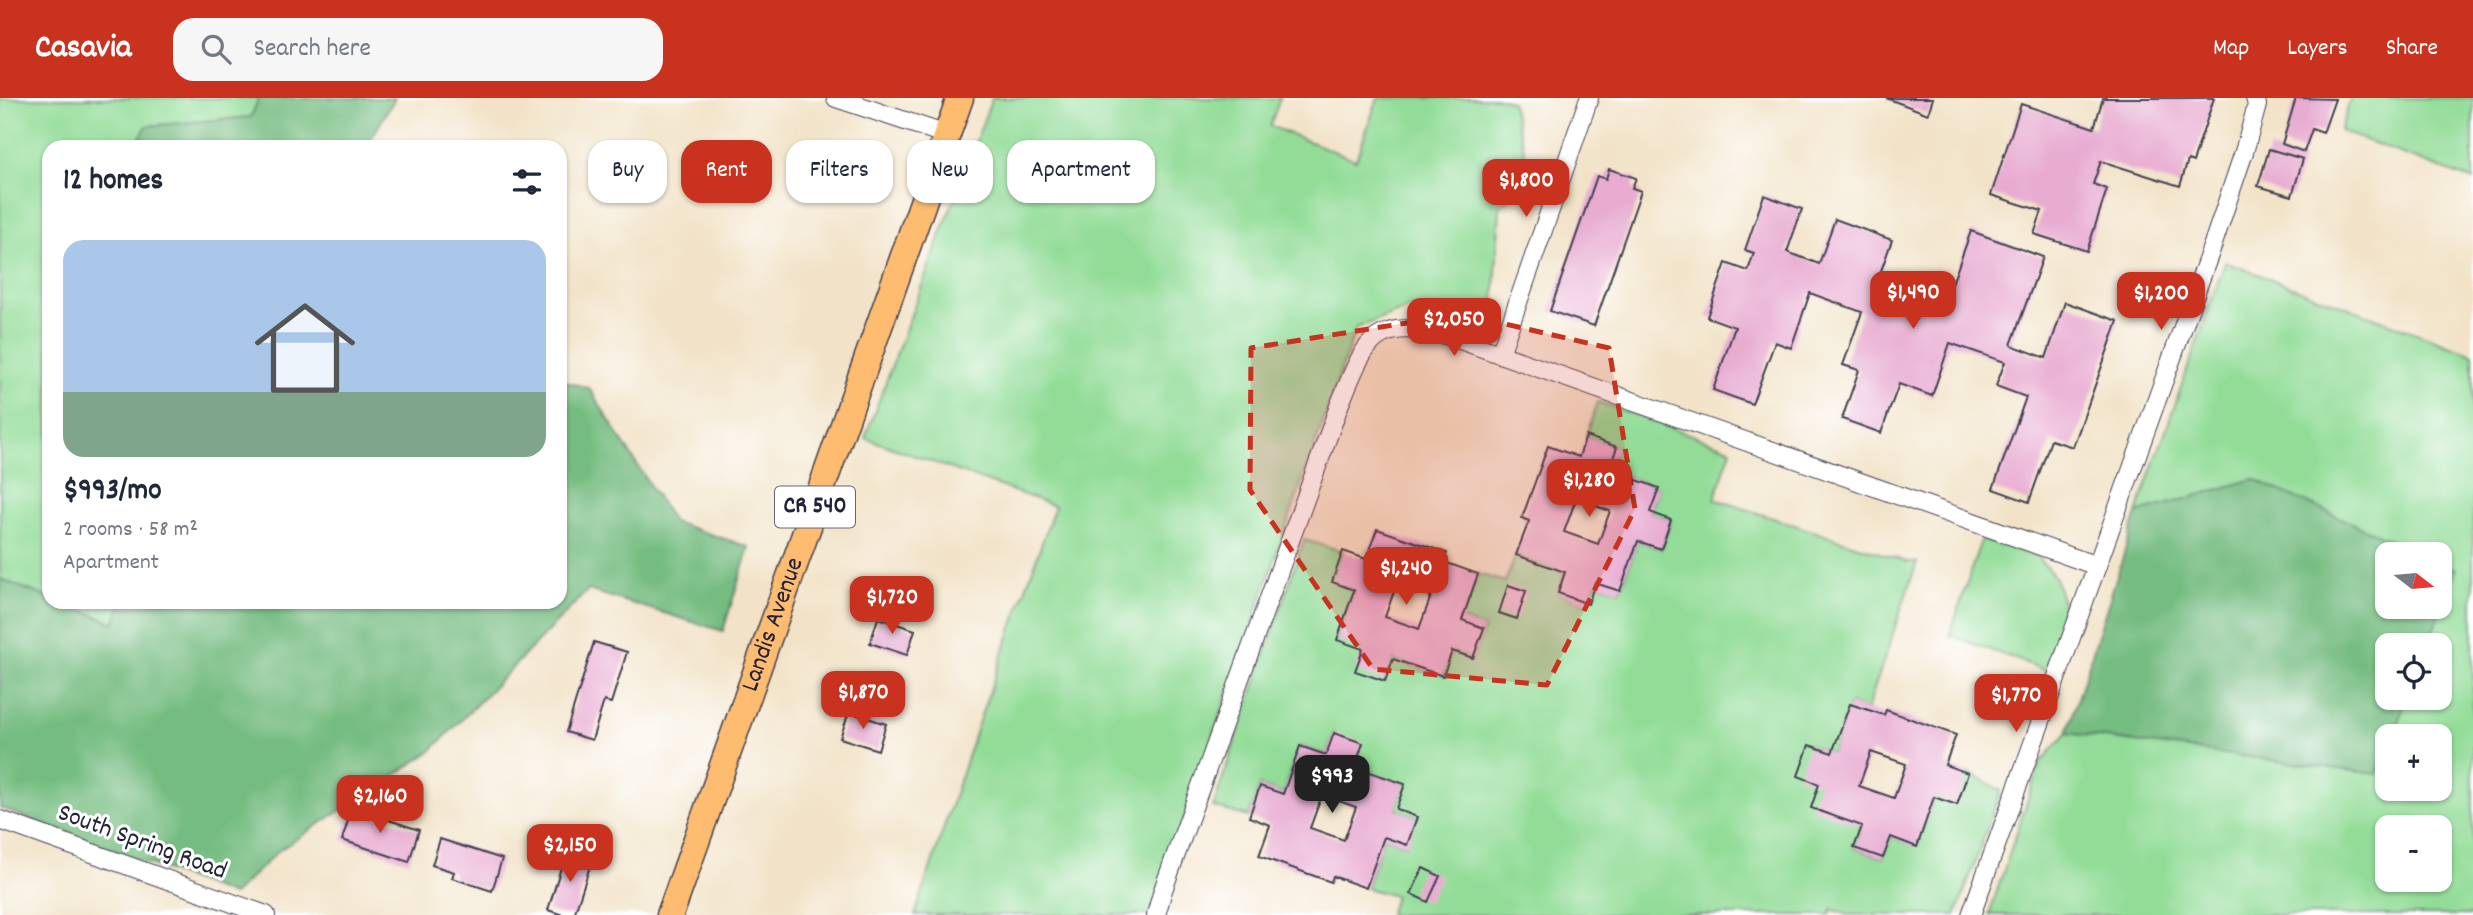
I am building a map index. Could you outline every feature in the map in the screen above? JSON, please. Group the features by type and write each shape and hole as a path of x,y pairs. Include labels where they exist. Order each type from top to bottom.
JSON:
{"main road":[{"name":"Landis Avenue","path":"670,915 960,98"}],"street":[{"path":"836,98 947,135"},
{"path":"1500,354 1589,98"},
{"path":"1971,915 2240,165 2257,105 2255,98"},
{"path":"1156,915 1339,406 1362,352 1385,332 1406,328 1446,335 2097,566"},
{"name":"South Spring Road","path":"0,820 266,915"}],"highlighted area":[{"path":"1462,314 1609,348 1635,509 1547,685 1373,669 1250,490 1251,348"}],"green space":[{"path":"0,98 259,98 251,117 147,126 138,140 42,140 42,595 0,579"},
{"path":"259,98 395,98 370,140 138,140 147,126 251,117"},
{"path":"992,98 1280,98 1270,126 1356,160 1378,98 1502,98 1511,101 1532,180 1500,207 1492,334 1412,307 1356,328 1150,915 915,915 979,721 1055,506 865,438 953,203 993,203 993,140 976,140"},
{"path":"2351,98 2473,98 2473,180 2340,131"},
{"path":"2225,262 2473,354 2473,915 1989,915 2040,763 2067,733 2375,774 2375,801 2452,801 2452,724 2397,724 2402,710 2452,710 2452,633 2432,633 2437,620 2452,620 2452,580 2456,569 2452,567 2452,542 2394,542 2254,479 2137,513"},
{"path":"567,382 589,388 673,522 749,547 723,631 588,590 430,752 278,851 233,895 0,808 0,579 42,595 42,609 78,609 114,623 119,609 567,609"},
{"path":"1598,402 1731,449 1715,499 1907,562 1917,562 1867,710 1850,704 1832,753 1809,745 1819,784 1862,826 1854,848 1883,858 1891,837 1917,846 1934,797 1968,773 2001,790 1956,915 1848,915 1832,909 1830,915 1389,915 1395,896 1366,888 1384,837 1406,845 1417,817 1396,809 1404,784 1355,767 1334,733 1326,755 1300,746 1283,794 1260,786 1249,817 1213,807 1304,540 1343,551 1333,582 1354,590 1337,639 1363,649 1385,681 1393,659 1443,676 1452,651 1473,658 1484,628 1462,620 1478,574 1505,582 1516,555 1565,572 1558,593 1588,604 1595,583 1620,591 1638,541 1661,549 1671,520 1650,512 1659,488 1609,470 1616,447 1586,436"},
{"path":"2254,479 2394,542 2375,542 2375,620 2437,620 2432,633 2375,633 2375,710 2402,710 2397,724 2375,724 2375,774 2067,733 2137,513"},
{"path":"1981,540 2036,556 2055,577 2063,603 2058,633 2045,670 1950,635"},
{"path":"78,609 120,609 115,623"}],"building":[{"path":"1886,98 1933,98 1928,114"},
{"path":"2103,98 2214,98 2193,162 2188,160 2180,186 2101,161 2093,184 2107,189 2087,251 2034,234 2042,211 1991,195 2021,104 2094,128"},
{"path":"2296,98 2335,99 2323,133 2312,129 2304,152 2282,144"},
{"path":"2269,149 2303,159 2292,196 2258,186"},
{"path":"1609,169 1636,178 1632,188 1641,191 1594,326 1550,311 1597,176 1606,179"},
{"path":"1764,195 1802,209 1787,252 1819,264 1835,219 1892,240 1876,285 1912,298 1916,290 1939,298 1936,306 1943,309 1971,231 2043,257 2011,345 2046,358 2065,302 2118,321 2073,447 2051,440 2029,502 1993,489 2026,397 1996,386 2005,362 1950,343 1932,396 1899,384 1881,433 1842,419 1859,370 1843,365 1862,312 1810,293 1791,348 1775,342 1752,404 1713,390 1735,327 1707,317 1726,263 1748,271 1754,253 1745,250"},
{"path":"1586,436 1617,447 1609,470 1659,488 1650,512 1671,520 1661,549 1638,541 1620,591 1595,583 1588,604 1558,593 1565,572 1516,555 1529,521 1522,518 1548,446 1579,457","holes":["1576,499 1610,511 1598,544 1564,532"]},
{"path":"1377,529 1447,553 1444,562 1478,574 1462,620 1484,628 1473,658 1452,651 1443,676 1393,659 1385,681 1355,671 1363,649 1337,640 1354,590 1332,582 1343,551 1366,559","holes":["1397,583 1431,596 1419,629 1385,617"]},
{"path":"1508,585 1526,591 1517,619 1499,613"},
{"path":"878,618 915,630 907,655 870,643"},
{"path":"594,642 627,652 611,703 604,701 592,740 566,732"},
{"path":"1850,704 1884,715 1886,710 1956,735 1945,765 1968,773 1957,805 1934,797 1917,847 1891,837 1883,858 1854,848 1862,826 1811,808 1819,784 1798,776 1809,745 1832,753","holes":["1871,752 1906,764 1894,798 1859,786"]},
{"path":"849,712 886,724 878,750 840,738"},
{"path":"1334,733 1363,743 1355,767 1405,784 1396,809 1417,817 1407,845 1384,837 1366,888 1333,876 1331,882 1259,856 1270,825 1249,817 1260,786 1283,794 1300,746 1326,755","holes":["1322,795 1356,807 1344,840 1310,828"]},
{"path":"352,808 419,830 409,862 342,840"},
{"path":"440,839 502,859 492,891 452,878 454,872 432,865"},
{"path":"566,851 592,860 574,915 548,910"},
{"path":"1423,868 1440,876 1428,902 1411,894"}]}
